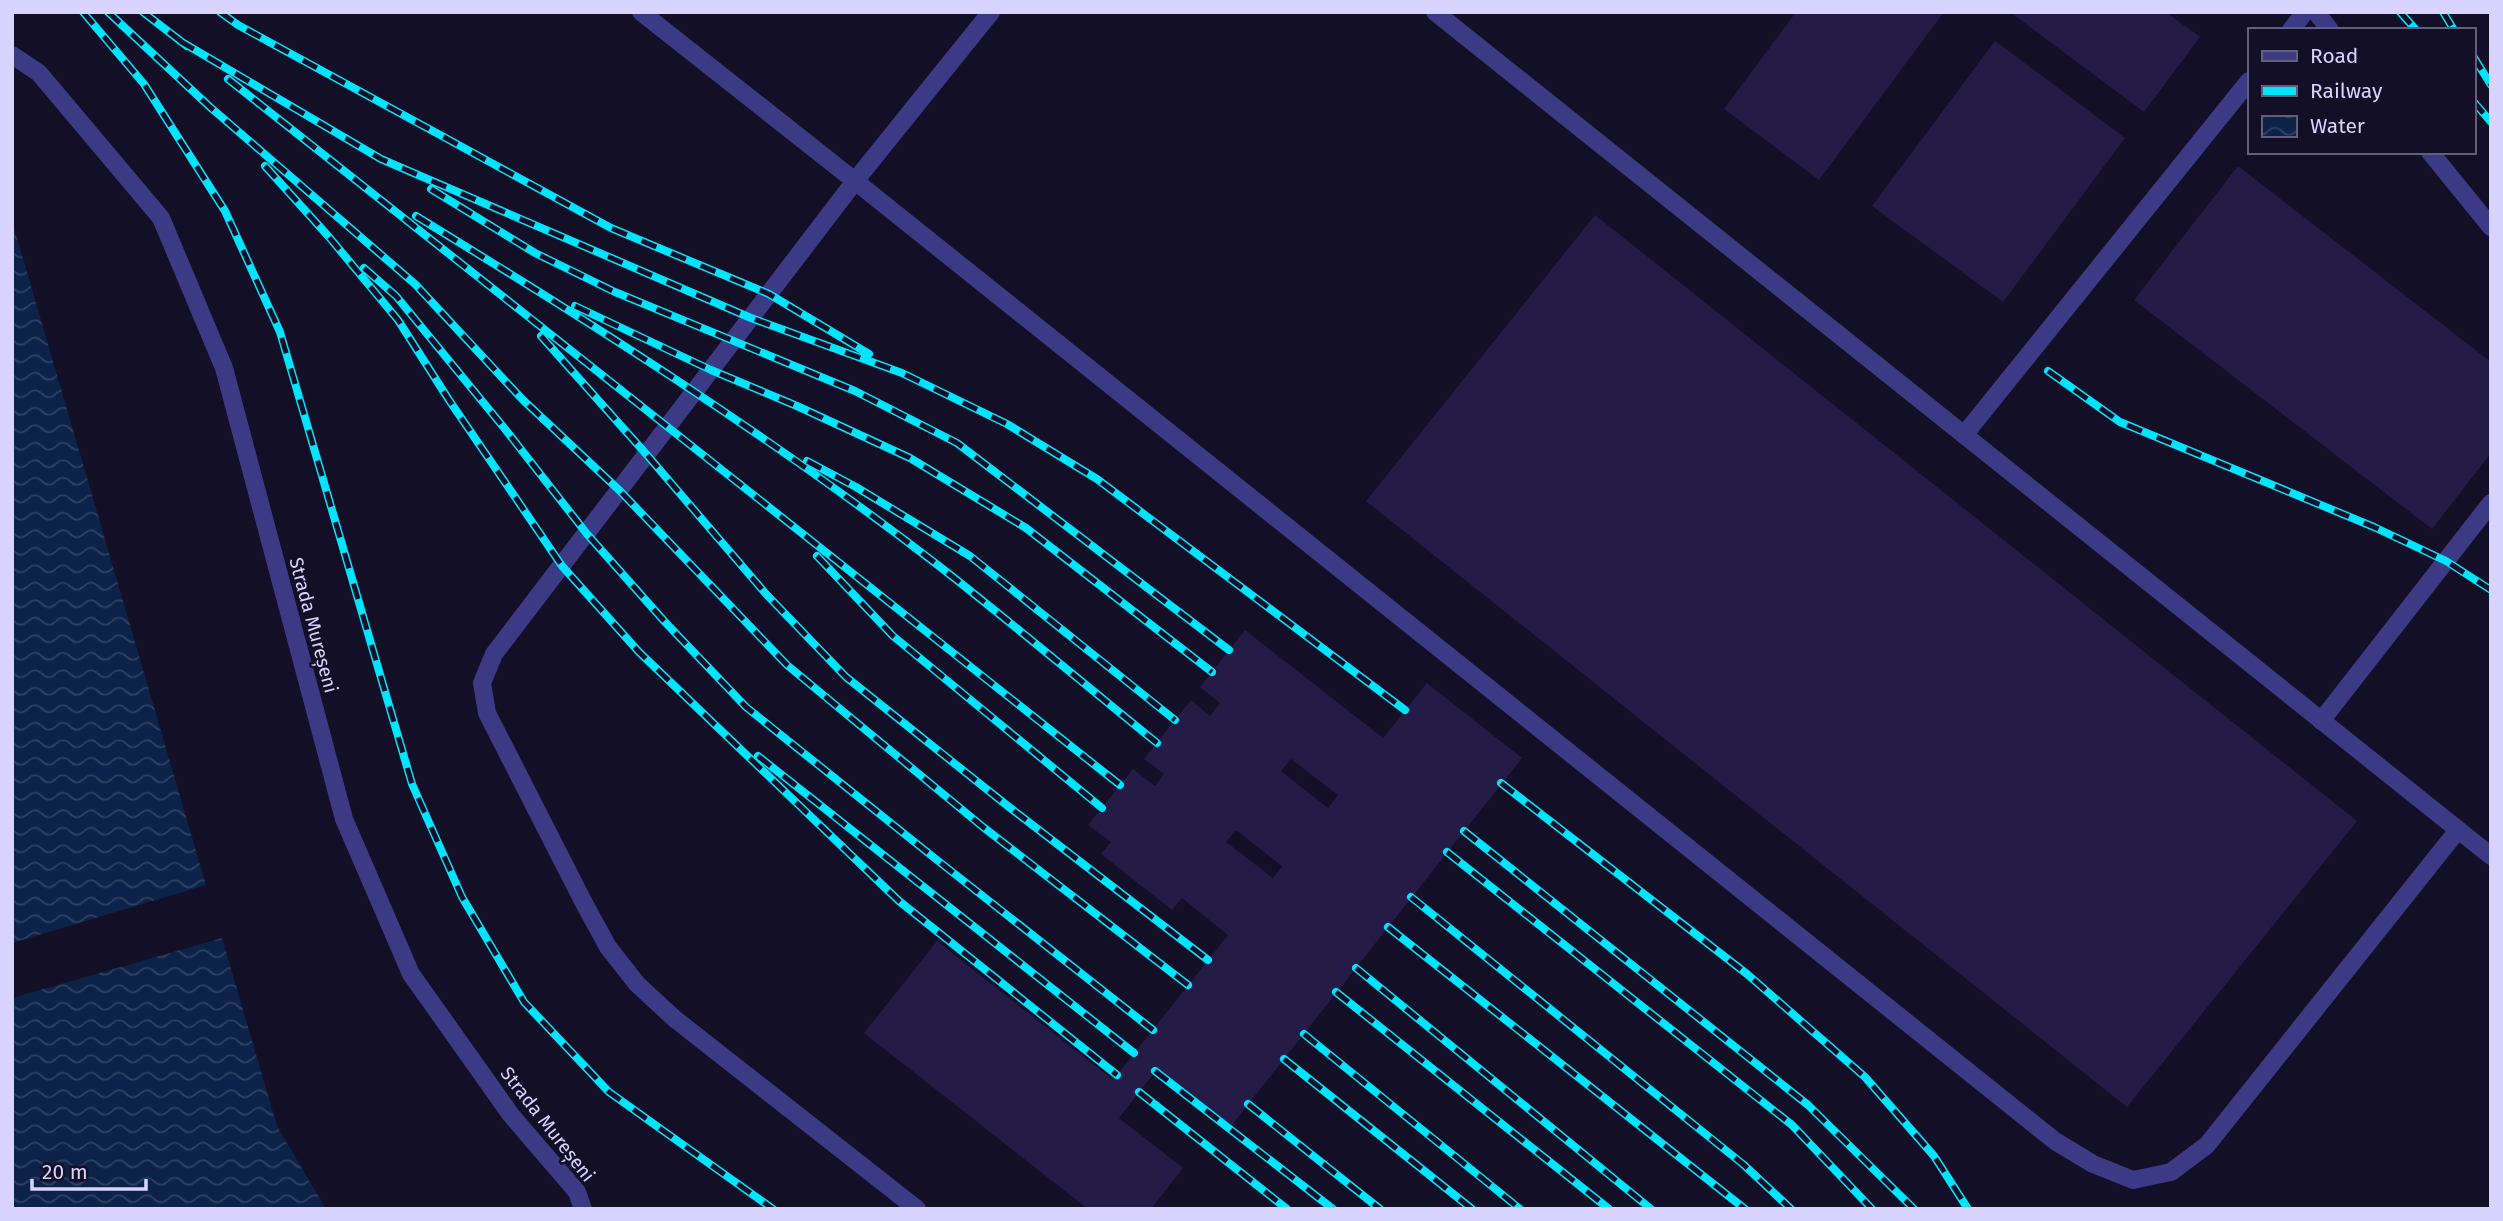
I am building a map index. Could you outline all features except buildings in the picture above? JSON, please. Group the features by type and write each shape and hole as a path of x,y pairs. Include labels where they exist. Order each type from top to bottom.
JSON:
{"street":[{"path":"641,12 2055,1141 2093,1164 2133,1180 2171,1172 2207,1145 2458,830"},
{"path":"917,1209 675,1019 637,984 608,947 585,905 486,713 481,683 494,654 855,181 991,12"},
{"path":"1436,12 2491,856"},
{"path":"2293,28 2305,12"},
{"path":"2316,12 2328,28"},
{"name":"Strada Mureșeni","path":"12,55 39,73 161,218 224,368 344,819 411,974 511,1115 577,1192 583,1209"},
{"path":"1964,435 2248,82"},
{"path":"2432,154 2491,227"},
{"path":"2321,721 2491,503"}],"water":[{"path":"12,221 206,885 12,943"},
{"path":"222,938 277,1126 326,1209 12,1209 12,998"}],"railway":[{"path":"83,12 144,84 225,211 280,332 412,784 462,897 524,1002 609,1092 773,1209"},
{"path":"108,12 210,107 415,284 523,400 620,491 787,665 983,827 1188,985"},
{"path":"143,12 187,46"},
{"path":"220,12 238,25 611,228 769,294 869,354"},
{"path":"2400,12 2414,28"},
{"path":"2443,12 2453,28"},
{"path":"180,41 381,159 751,318 902,373 1007,424 1097,479 1405,710"},
{"path":"2475,59 2491,85"},
{"path":"228,79 1120,785"},
{"path":"2475,103 2491,122"},
{"path":"265,166 398,320 562,566 639,652 899,901 1117,1075"},
{"path":"431,189 535,253 615,292 855,391 957,443 1229,650"},
{"path":"416,216 616,341 812,473 939,566 1157,743"},
{"path":"364,268 396,296 587,534 665,622 746,707 1153,1030"},
{"path":"575,306 910,458 1026,528 1212,672"},
{"path":"541,336 766,594 846,677 1208,960"},
{"path":"2048,371 2120,422 2374,527 2446,561 2491,590"},
{"path":"807,461 856,487 970,556 1175,720"},
{"path":"817,556 893,636 1102,808"},
{"path":"758,756 1134,1053"},
{"path":"1501,783 1747,974 1865,1077 1934,1156 1968,1209"},
{"path":"1464,831 1808,1105 1914,1209"},
{"path":"1447,852 1792,1125 1872,1209"},
{"path":"1411,897 1744,1165 1791,1209"},
{"path":"1388,927 1745,1209"},
{"path":"1356,968 1651,1209"},
{"path":"1336,992 1609,1209"},
{"path":"1304,1034 1520,1209"},
{"path":"1284,1059 1472,1209"},
{"path":"1155,1071 1333,1209"},
{"path":"1139,1092 1287,1209"},
{"path":"1248,1104 1380,1209"}]}
